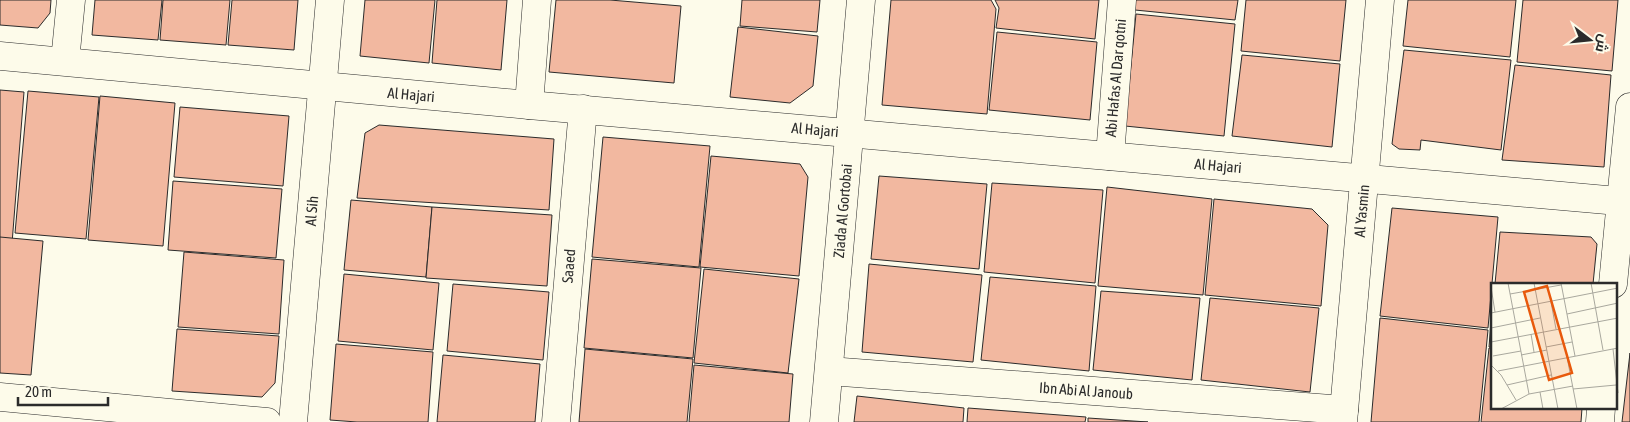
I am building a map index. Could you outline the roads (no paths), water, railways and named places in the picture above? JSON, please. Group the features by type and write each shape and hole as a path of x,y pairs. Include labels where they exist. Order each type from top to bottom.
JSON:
{"street":[{"path":"65,60 71,0"},
{"name":"Al Sih","path":"293,422 330,0"},
{"path":"529,105 537,0"},
{"name":"Ziada Al Gortobai","path":"824,422 861,0"},
{"name":"Abi Hafas Al Dar qotni","path":"1110,156 1122,0"},
{"name":"Al Yasmin","path":"1344,416 1380,0"},
{"name":"Al Hajari","path":"0,56 65,60 322,87 1626,202"},
{"path":"1613,283 1626,202 1630,107"},
{"name":"Saaed","path":"556,422 583,109"},
{"name":"Ibn Abi Al Janoub","path":"828,371 1344,416"},
{"path":"0,398 267,422"}]}
